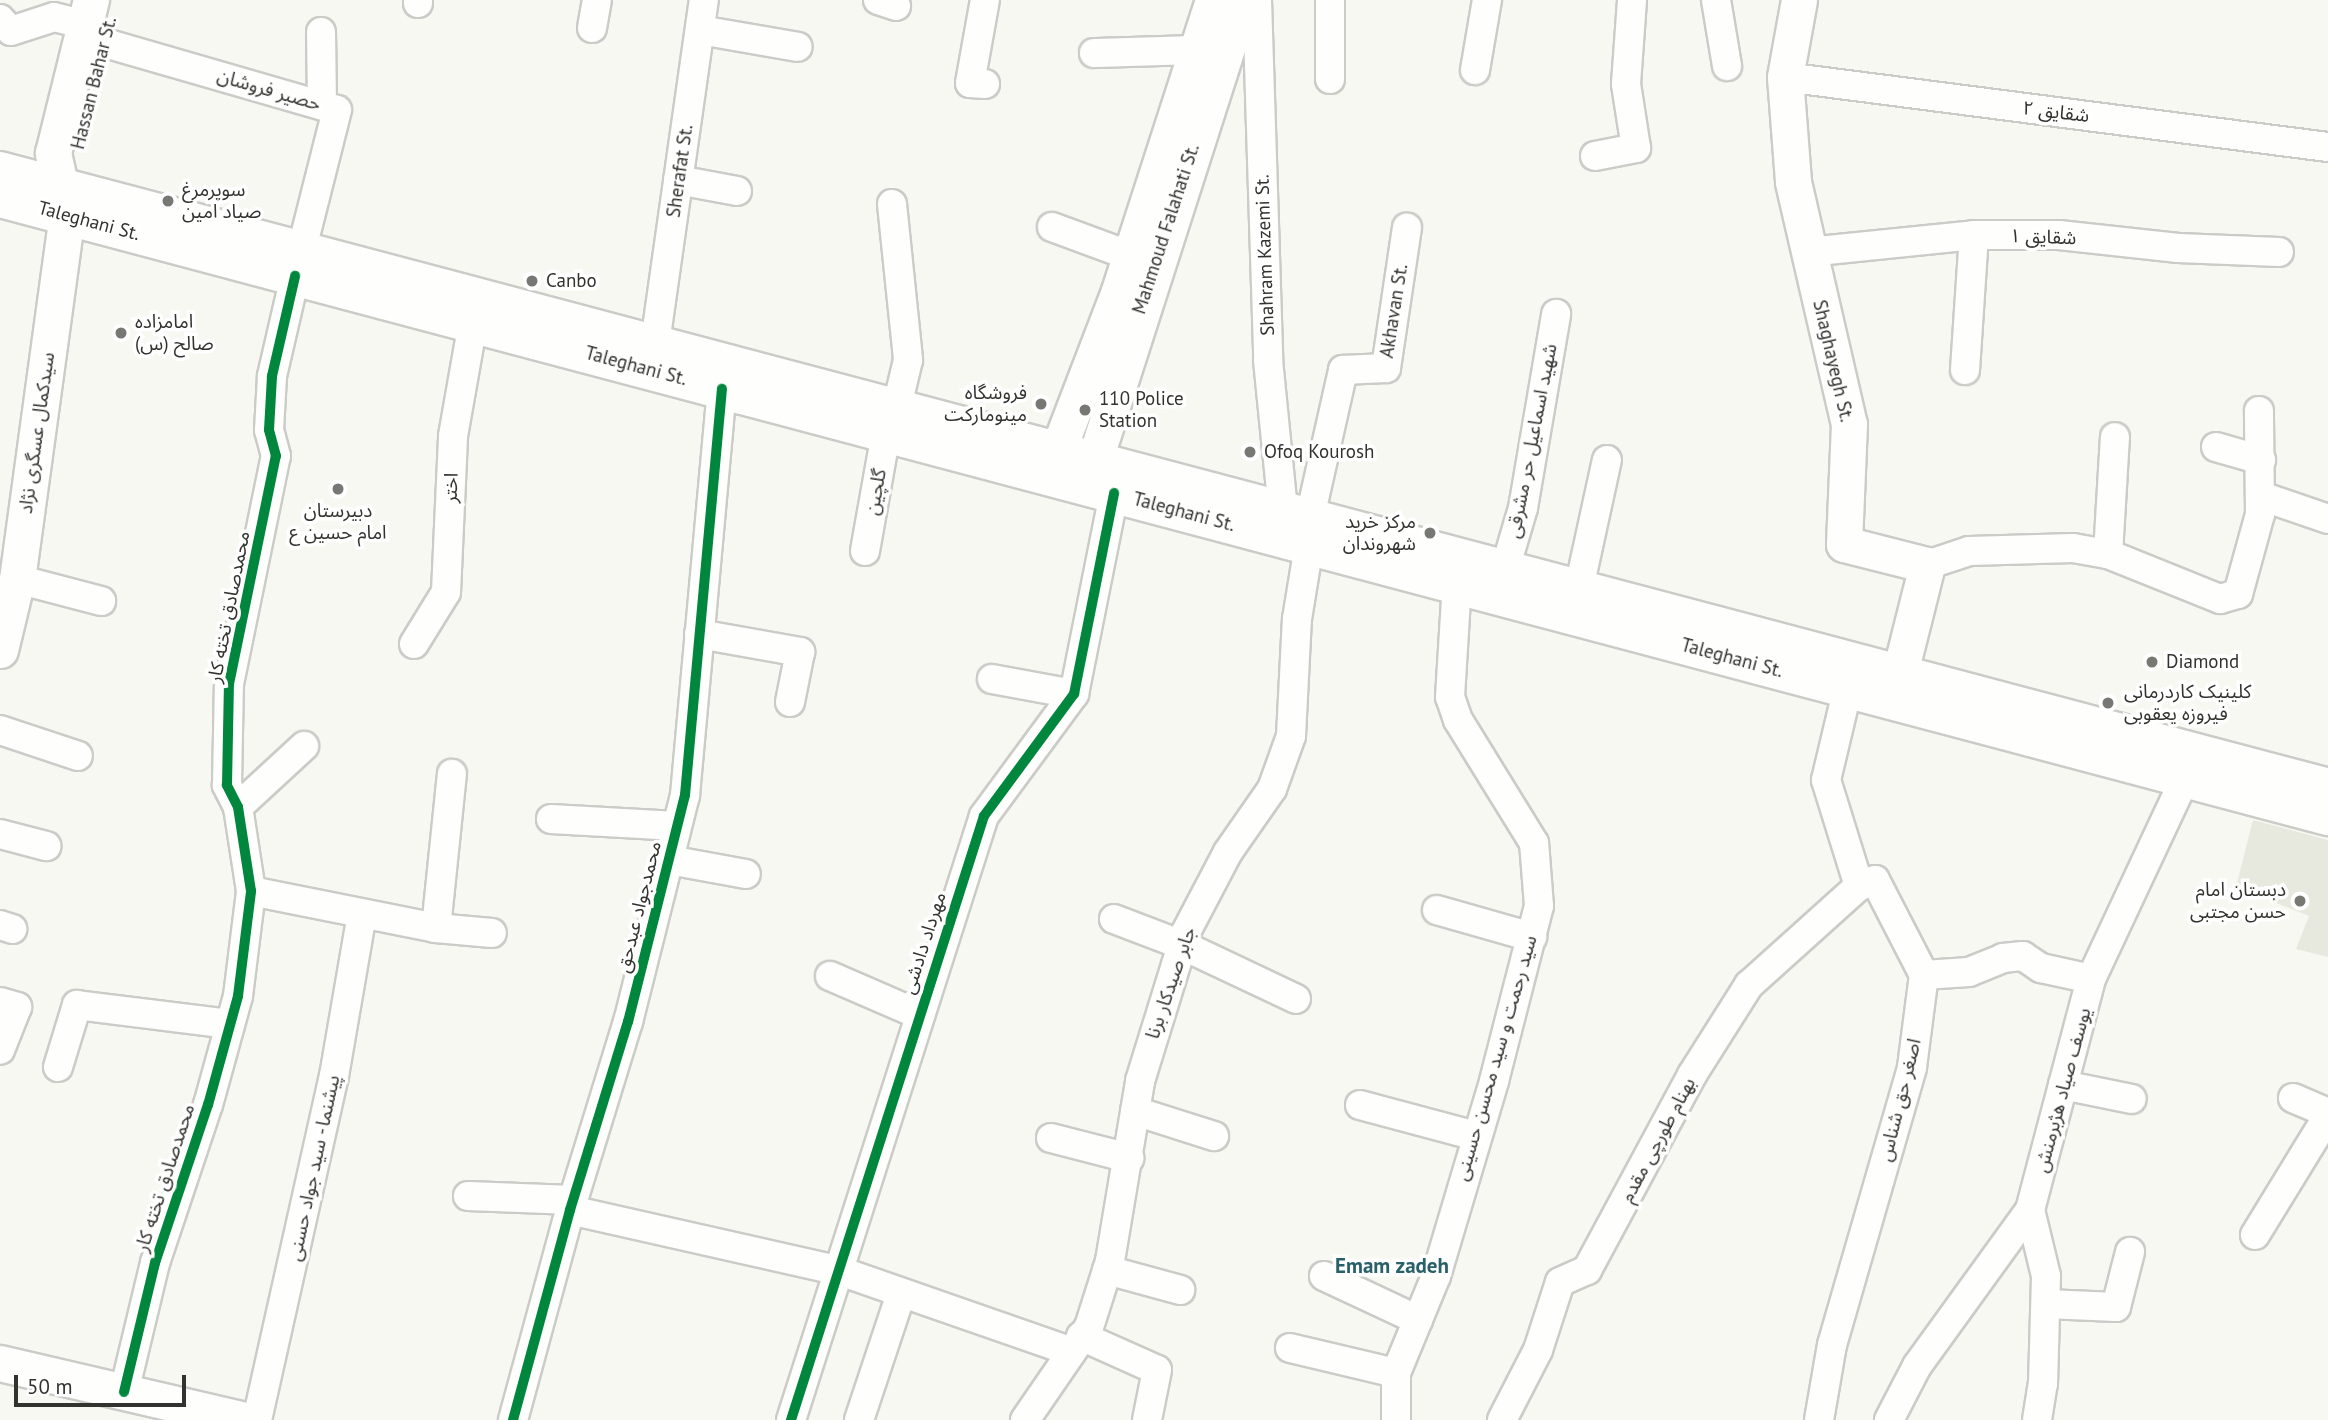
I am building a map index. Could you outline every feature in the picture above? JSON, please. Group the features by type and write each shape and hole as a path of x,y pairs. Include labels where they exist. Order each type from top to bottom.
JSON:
{"main road":[{"name":"Taleghani St.","path":"0,171 64,199 298,262 655,342 892,420 1098,480 1505,569 1579,588 1852,675"},
{"name":"Taleghani St.","path":"0,198 64,199"},
{"name":"Taleghani St.","path":"298,262 472,323 722,389 1058,450 1098,480"},
{"name":"Taleghani St.","path":"1301,524 1457,584 2328,788"},
{"name":"Taleghani St.","path":"1896,687 2185,778 2328,816"}],"street":[{"name":"Hassan Bahar St.","path":"64,199 75,159 94,23 116,0"},
{"path":"592,28 597,0"},
{"name":"Sherafat St.","path":"655,342 704,0"},
{"path":"985,0 970,83 985,84"},
{"name":"Mahmoud Falahati St.","path":"1058,450 1131,295 1174,163 1197,50 1213,0"},
{"name":"Mahmoud Falahati St.","path":"1098,480 1131,295 1130,256 1174,163 1242,0"},
{"name":"Shahram Kazemi St.","path":"1257,0 1268,360 1301,524"},
{"path":"1330,0 1330,79"},
{"path":"1475,70 1487,0"},
{"path":"1595,156 1636,148 1626,83 1632,0"},
{"path":"1716,0 1727,66"},
{"name":"Shaghayegh St.","path":"1799,0 1785,77 1793,182 1849,424 1844,544 1927,565"},
{"name":"حصیر فروشان","path":"0,19 11,31 54,17 94,23 337,110 298,262"},
{"path":"700,30 798,47"},
{"path":"321,32 322,105"},
{"path":"1094,53 1197,50"},
{"name":"شقایق ۲","path":"1785,77 2328,147"},
{"path":"678,180 737,191"},
{"name":"سیدکمال عسگری نژاد","path":"0,650 64,199"},
{"name":"گلچین","path":"865,551 892,420 908,360 892,204"},
{"path":"1052,227 1130,256"},
{"name":"Akhavan St.","path":"1301,524 1343,370 1386,369 1407,228"},
{"path":"1965,370 1974,235"},
{"name":"شقایق ۱","path":"1808,252 1974,235 2059,235 2178,248 2279,252"},
{"name":"محمدصادق تخته کار","path":"124,1392 155,1263 230,1024 251,891 238,807 227,785 229,684 276,456 268,429 272,376 298,262"},
{"name":"شهید اسماعیل حر مشرقی","path":"1505,569 1523,509 1556,314"},
{"name":"اختر","path":"414,644 446,592 453,436 472,323"},
{"name":"محمدجواد عبدحق","path":"513,1420 572,1205 628,1022 685,795 722,389"},
{"path":"1896,687 1927,565 1969,551 2015,547 2109,554 2220,599 2238,594 2260,514 2259,411"},
{"path":"2109,554 2115,437"},
{"path":"2216,447 2261,460"},
{"path":"1579,588 1607,460"},
{"name":"مهرداد دادشی","path":"791,1420 984,816 1074,694 1098,480"},
{"path":"2260,496 2328,519"},
{"name":"جابر صیدکار برنا","path":"1025,1420 1089,1327 1107,1270 1129,1158 1135,1111 1155,1025 1182,944 1228,852 1272,789 1290,736 1301,524"},
{"name":"سید رحمت و سید محسن حسینی","path":"1396,1420 1396,1373 1436,1276 1539,906 1534,843 1458,720 1450,696 1457,584"},
{"path":"11,587 101,601"},
{"path":"699,634 800,652 790,702"},
{"path":"1852,675 1826,780 1859,886 1875,880 1924,975 1969,972 2003,958 2023,956 2041,968 2091,979"},
{"path":"992,679 1074,694"},
{"path":"0,730 78,756"},
{"path":"238,807 304,746"},
{"path":"436,928 452,774"},
{"name":"یوسف صیاد هژبرمنش","path":"2037,1420 2043,1384 2046,1276 2030,1210 2091,979 2185,778"},
{"path":"551,819 677,826"},
{"path":"0,834 46,846"},
{"path":"669,860 746,874"},
{"name":"بهنام طورچی مقدم","path":"1502,1420 1538,1350 1560,1282 1587,1270 1692,1075 1749,985 1859,886"},
{"path":"251,891 436,928 492,933"},
{"path":"1437,910 1532,937"},
{"name":"پیشنما - سید جواد حسنی","path":"257,1420 334,1076 362,914"},
{"path":"1114,919 1182,944 1296,999"},
{"name":"اصغر حق شناس","path":"1819,1420 1832,1345 1912,1067 1924,975"},
{"path":"830,976 920,1015"},
{"path":"0,1002 17,1007 0,1051"},
{"path":"58,1067 77,1005 230,1024"},
{"path":"2063,1084 2132,1099"},
{"path":"2255,1235 2328,1115 2293,1098"},
{"path":"1360,1105 1476,1136"},
{"path":"1135,1111 1214,1136"},
{"path":"1051,1138 1129,1158"},
{"path":"468,1196 572,1205 837,1270 901,1294 1157,1370 1147,1420"},
{"path":"1889,1420 1917,1366 2030,1210"},
{"path":"2046,1304 2116,1307 2130,1252"},
{"path":"1107,1270 1180,1290"},
{"path":"1324,1276 1418,1320"},
{"path":"859,1420 901,1294"},
{"path":"1290,1348 1396,1373"},
{"path":"0,1363 245,1420"}],"shaded area":[{"name":"دبستان امام حسن مجتبی","path":"2253,820 2328,840 2328,957 2296,949 2309,916 2236,887"}],"cycle path":[{"path":"124,1392 155,1263 208,1105 238,996 251,891 238,807 227,785 229,684 276,456 269,430 272,376 295,276"},
{"path":"513,1420 570,1210 628,1022 685,795 722,389"},
{"path":"791,1420 984,816 1074,694 1114,493"}],"place":[{"name":"سوپرمرغ صیاد امین","path":"168,201"},
{"name":"Canbo","path":"532,281"},
{"name":"امامزاده صالح (س)","path":"121,333"},
{"name":"فروشگاه مینومارکت","path":"1041,404"},
{"name":"110 Police Station","path":"1085,410"},
{"name":"Ofoq Kourosh","path":"1250,452"},
{"name":"دبیرستان امام حسین ع","path":"338,489"},
{"name":"مرکز خرید شهروندان","path":"1430,533"},
{"name":"Diamond","path":"2152,662"},
{"name":"کلینیک کاردرمانی فیروزه یعقوبی","path":"2108,703"},
{"name":"دبستان امام حسن مجتبی","path":"2300,901"}],"district":[{"name":"Emam zadeh","path":"1392,1266"}]}
